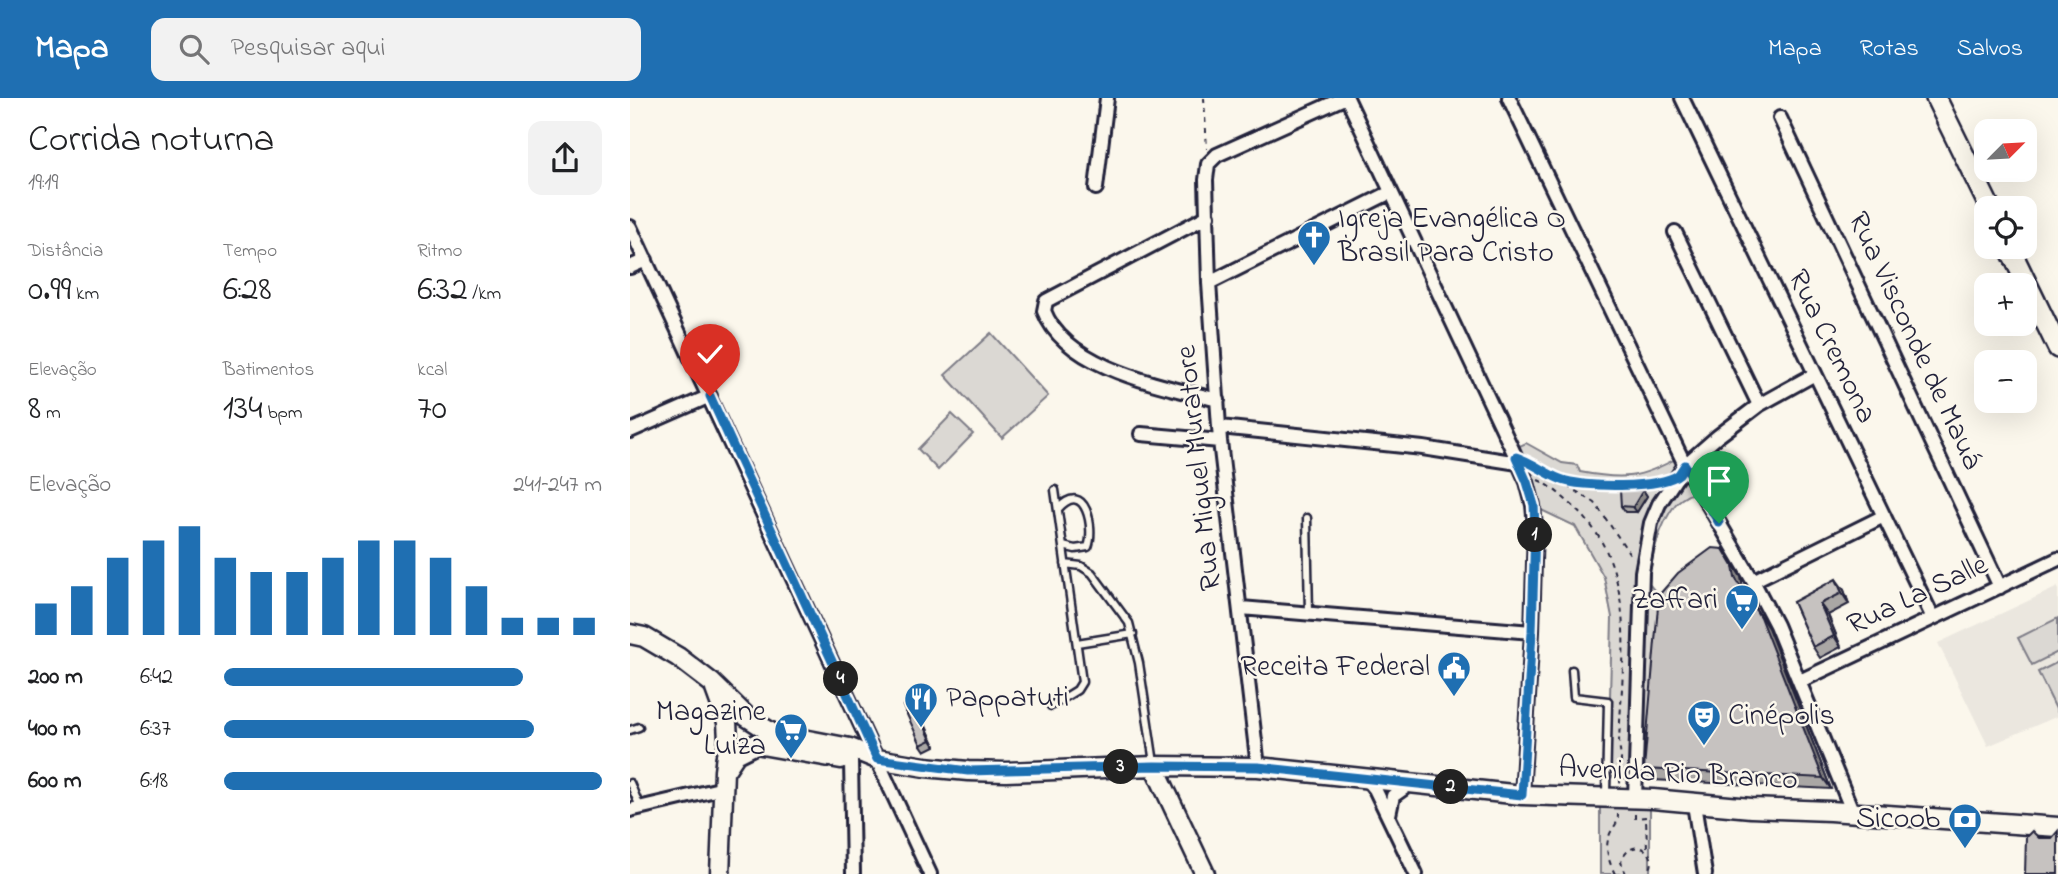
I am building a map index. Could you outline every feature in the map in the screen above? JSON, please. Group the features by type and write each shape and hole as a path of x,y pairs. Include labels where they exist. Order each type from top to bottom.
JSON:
{"main road":[{"path":"1936,98 1984,196"},
{"path":"2014,259 2058,348"},
{"name":"Avenida Rio Branco","path":"630,634 644,637 678,657 712,683 747,717 772,733 850,748 877,759 968,771 1154,766 1258,767 1522,795 1620,798 2058,827"},
{"path":"712,683 728,729 720,874"},
{"name":"Avenida Rio Branco","path":"724,780 736,754 756,744 851,761 877,759"},
{"path":"1154,766 1205,874"}],"street":[{"path":"1096,188 1107,98"},
{"path":"1208,164 1217,155 1346,98 1516,457 1534,505 1532,632 1522,795"},
{"path":"1509,98 1681,470 1753,581 1776,625 1853,813"},
{"name":"Rua Cremona","path":"1682,98 1933,618"},
{"name":"Rua Visconde de Mauá","path":"1780,118 2000,587"},
{"name":"Rua Miguel Muratore","path":"1208,164 1206,180 1209,283 1220,441 1258,767"},
{"path":"1209,283 1391,192"},
{"path":"1208,216 1046,301 1044,311 1060,338 1083,354 1150,382 1218,400"},
{"path":"630,227 930,874"},
{"path":"1675,232 1759,405"},
{"path":"630,267 646,260"},
{"path":"1620,798 1642,572 1651,523 1659,504 1681,470 1759,405 1815,374"},
{"path":"630,432 710,396"},
{"path":"1220,426 1516,457"},
{"path":"1140,434 1220,441"},
{"path":"1753,581 1884,516"},
{"name":"Rua La Salle","path":"1800,681 2058,559"},
{"path":"1241,608 1532,632"},
{"path":"851,761 852,874"},
{"path":"1364,777 1376,789 1416,874"},
{"path":"635,809 724,780"},
{"path":"1388,816 1393,796 1413,782"},
{"path":"1694,804 1705,874"}],"lane":[{"path":"1051,706 1077,690 1082,682 1055,489"},
{"path":"1058,509 1065,501 1077,498 1083,505 1090,525 1091,540 1088,547 1075,549 1063,546"},
{"path":"1307,518 1309,613"},
{"path":"1065,564 1081,566 1092,573 1129,623 1154,766"},
{"path":"1077,643 1133,634"},
{"path":"1572,670 1574,697 1608,701 1620,798"},
{"path":"630,730 639,727"},
{"path":"630,783 635,809"}],"path":[{"path":"1204,98 1208,164"},
{"path":"1516,457 1560,479 1595,503 1642,572"},
{"path":"1560,479 1619,487 1681,470"},
{"path":"1527,482 1534,479 1541,481 1586,517 1601,540 1614,570 1621,596 1623,619 1620,798 1618,821 1607,845 1615,874"},
{"path":"1620,798 1635,818 1646,817 1647,850 1652,859 1652,869 1647,874"},
{"path":"1626,874 1621,862 1623,854 1630,848 1647,850"}],"shaded area":[{"path":"991,333 1048,396 1002,438 945,375"},
{"path":"952,414 973,434 938,470 918,449"},
{"path":"1526,443 1562,463 1577,465 1580,472 1608,476 1642,474 1679,457 1698,490 1685,496 1669,513 1660,532 1652,563 1649,584 1667,606 1652,780 1608,777 1612,617 1604,577 1575,526 1537,508 1513,449"},
{"path":"2058,587 2058,716 1988,746 1938,643"},
{"path":"2058,618 2058,652 2032,665 2018,638"},
{"path":"2058,662 2058,713 2038,672"},
{"path":"1600,803 1650,805 1650,874 1600,874"}],"building":[{"path":"1620,490 1643,490 1633,507 1621,506"},
{"path":"1712,548 1723,549 1733,566 1735,578 1760,617 1823,778 1644,769 1659,595 1678,573"},
{"path":"1836,579 1842,593 1820,604 1834,636 1813,647 1793,602"},
{"name":"Pappatuti","path":"913,701 931,740 921,745 903,706"},
{"path":"2032,831 2039,838 2052,838 2058,831 2058,874 2025,874 2026,837"}],"place":[{"name":"Igreja Evangélica O Brasil Para Cristo","path":"1314,267"},
{"name":"Zaffari","path":"1742,631"},
{"name":"Receita Federal","path":"1454,698"},
{"name":"Pappatuti","path":"921,729"},
{"name":"Cinépolis","path":"1704,747"},
{"name":"Magazine Luiza","path":"791,760"},
{"name":"Sicoob","path":"1965,850"}],"route":[{"path":"710,396 877,759 925,767 1006,772 1154,766 1258,767 1522,795 1535,527 1534,505 1516,457 1560,479 1596,486 1619,487 1658,480 1677,475 1685,465 1719,523"}]}
